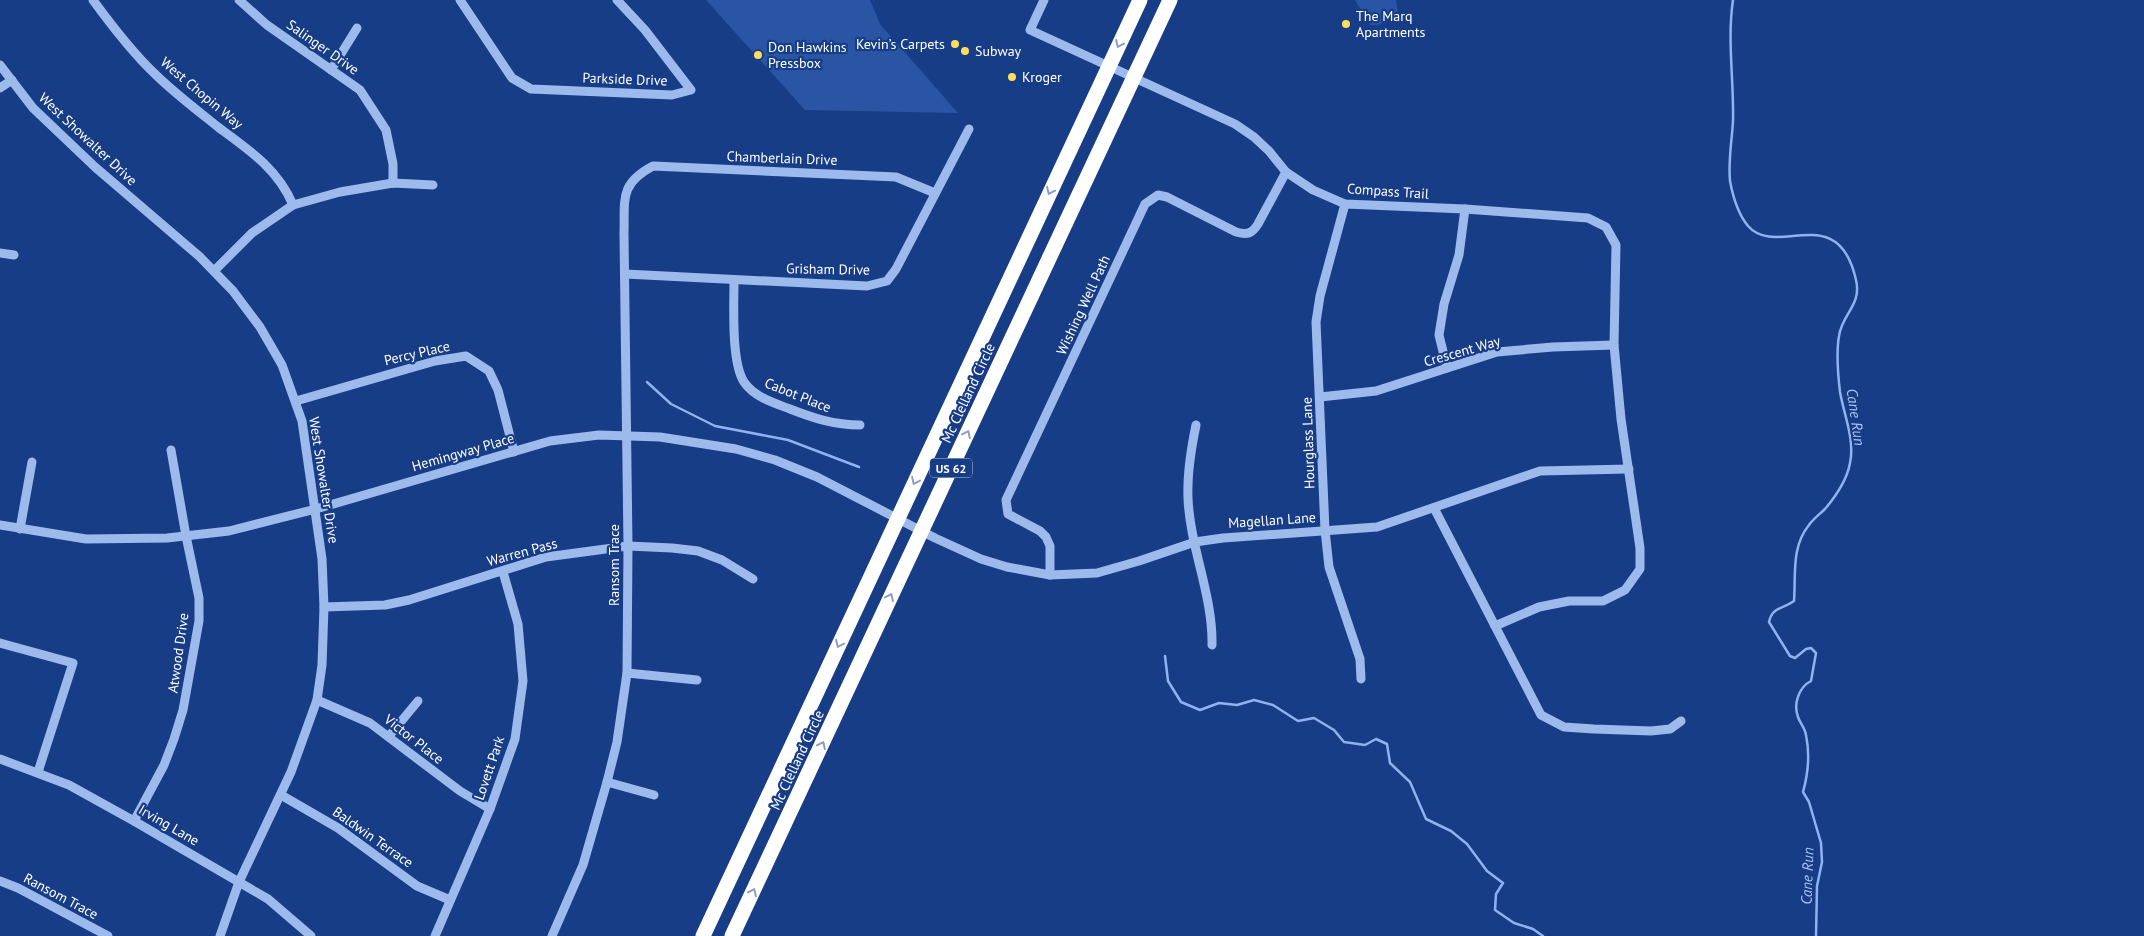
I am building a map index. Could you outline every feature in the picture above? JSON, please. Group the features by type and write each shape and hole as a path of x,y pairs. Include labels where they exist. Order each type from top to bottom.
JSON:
{"highway":[{"name":"Mc Clelland Circle","path":"703,936 1140,0"},
{"name":"Mc Clelland Circle","path":"732,936 1170,0"}],"street":[{"name":"West Chopin Way","path":"93,0 117,33 154,74 217,126 250,150 274,173 286,190 293,205"},
{"name":"Salinger Drive","path":"239,0 267,26 360,90 386,130 393,164 394,183"},
{"name":"Parkside Drive","path":"460,0 512,78 531,89 672,96 691,90 651,38 617,0"},
{"name":"Compass Trail","path":"1044,0 1030,30 1235,124 1264,146 1286,172 1313,190 1345,204 1465,209 1588,218 1606,228 1616,245 1614,345"},
{"path":"331,70 357,28"},
{"name":"West Showalter Drive","path":"0,65 33,108 95,167 200,256 233,291 260,327 282,365 302,421 309,457 322,559 324,607 322,665 316,700 291,772 239,882 220,936"},
{"path":"0,88 12,80"},
{"name":"Grisham Drive","path":"625,274 867,286 887,281 896,269 969,128"},
{"name":"Chamberlain Drive","path":"630,183 636,174 653,166 896,176 935,193"},
{"name":"Wishing Well Path","path":"1050,575 1048,541 1040,531 1008,514 1006,500 1144,204 1158,195 1167,197 1236,232 1246,234 1253,232 1286,172"},
{"path":"214,271 252,234 293,205 340,192 394,183 433,185"},
{"name":"Ransom Trace","path":"552,936 583,865 607,782 616,742 626,673 628,546 624,234 625,196 630,183"},
{"name":"Hourglass Lane","path":"1345,204 1320,296 1316,322 1329,567 1360,659 1361,679"},
{"path":"1447,368 1439,335 1444,304 1459,255 1465,209"},
{"path":"0,253 14,255"},
{"name":"Cabot Place","path":"734,280 736,360 744,382 759,397 819,420 840,425 860,425"},
{"path":"1495,626 1539,607 1569,602 1603,600 1625,590 1640,569 1640,548 1621,419 1614,345"},
{"name":"Crescent Way","path":"1320,397 1376,391 1497,352 1553,347 1614,345"},
{"name":"Percy Place","path":"296,401 435,361 466,356 489,371 498,390 514,452"},
{"path":"1196,425 1190,455 1188,498 1195,542 1212,621 1212,646"},
{"name":"Hemingway Place","path":"0,524 86,539 167,538 229,531 316,509 550,441 599,435 660,437 736,449 776,460 817,477 921,532"},
{"name":"Atwood Drive","path":"134,821 171,748 183,710 199,621 199,598 171,450"},
{"path":"20,529 32,462"},
{"name":"Magellan Lane","path":"921,532 1006,568 1050,575 1097,573 1195,542 1223,538 1377,527 1540,471 1629,469"},
{"path":"1434,508 1541,715 1564,727 1594,729 1651,731 1670,729 1681,721"},
{"name":"Warren Pass","path":"324,607 385,605 502,572 546,557 628,546 672,548 698,552 722,560 753,579"},
{"name":"Lovett Park","path":"435,936 490,809 515,739 523,681 518,624 502,572"},
{"path":"0,643 73,663 38,772"},
{"path":"626,673 698,680"},
{"name":"Victor Place","path":"316,700 370,723 460,792 490,809"},
{"path":"389,736 418,701"},
{"name":"Irving Lane","path":"0,759 69,785 134,821 268,899 311,936"},
{"path":"607,782 654,795"},
{"name":"Baldwin Terrace","path":"281,795 338,828 416,886 450,900"},
{"name":"Ransom Trace","path":"0,881 18,888 108,936"}],"shaded area":[{"path":"706,0 870,0 880,24 958,113 805,110"},
{"path":"1355,0 1397,0 1398,12 1378,25 1370,25"}],"waterway":[{"name":"Cane Run","path":"1733,0 1731,15 1733,121 1730,181 1739,211 1748,226 1760,234 1775,237 1822,236 1836,242 1847,256 1856,280 1857,289 1854,303 1841,328 1838,350 1840,392 1851,445 1849,469 1837,493 1811,523 1799,542 1794,601 1775,611 1770,617 1769,622 1790,656 1795,658 1806,649 1811,648 1816,653 1811,681 1800,692 1796,707 1798,717 1805,732 1808,749 1807,771 1803,792 1809,802 1821,843 1822,862 1817,886 1816,936"},
{"path":"647,382 671,404 715,426 788,440 859,467"},
{"path":"1165,656 1168,681 1181,702 1200,710 1219,703 1237,705 1254,700 1273,705 1298,721 1314,718 1334,730 1344,742 1365,745 1376,739 1387,744 1390,763 1410,782 1426,819 1451,831 1467,844 1487,871 1503,883 1496,894 1495,910 1514,923 1533,929 1543,936"}],"place":[{"name":"The Marq Apartments","path":"1346,24"},
{"name":"Kevin’s Carpets","path":"955,44"},
{"name":"Subway","path":"965,51"},
{"name":"Don Hawkins Pressbox","path":"758,55"},
{"name":"Kroger","path":"1012,77"}]}
